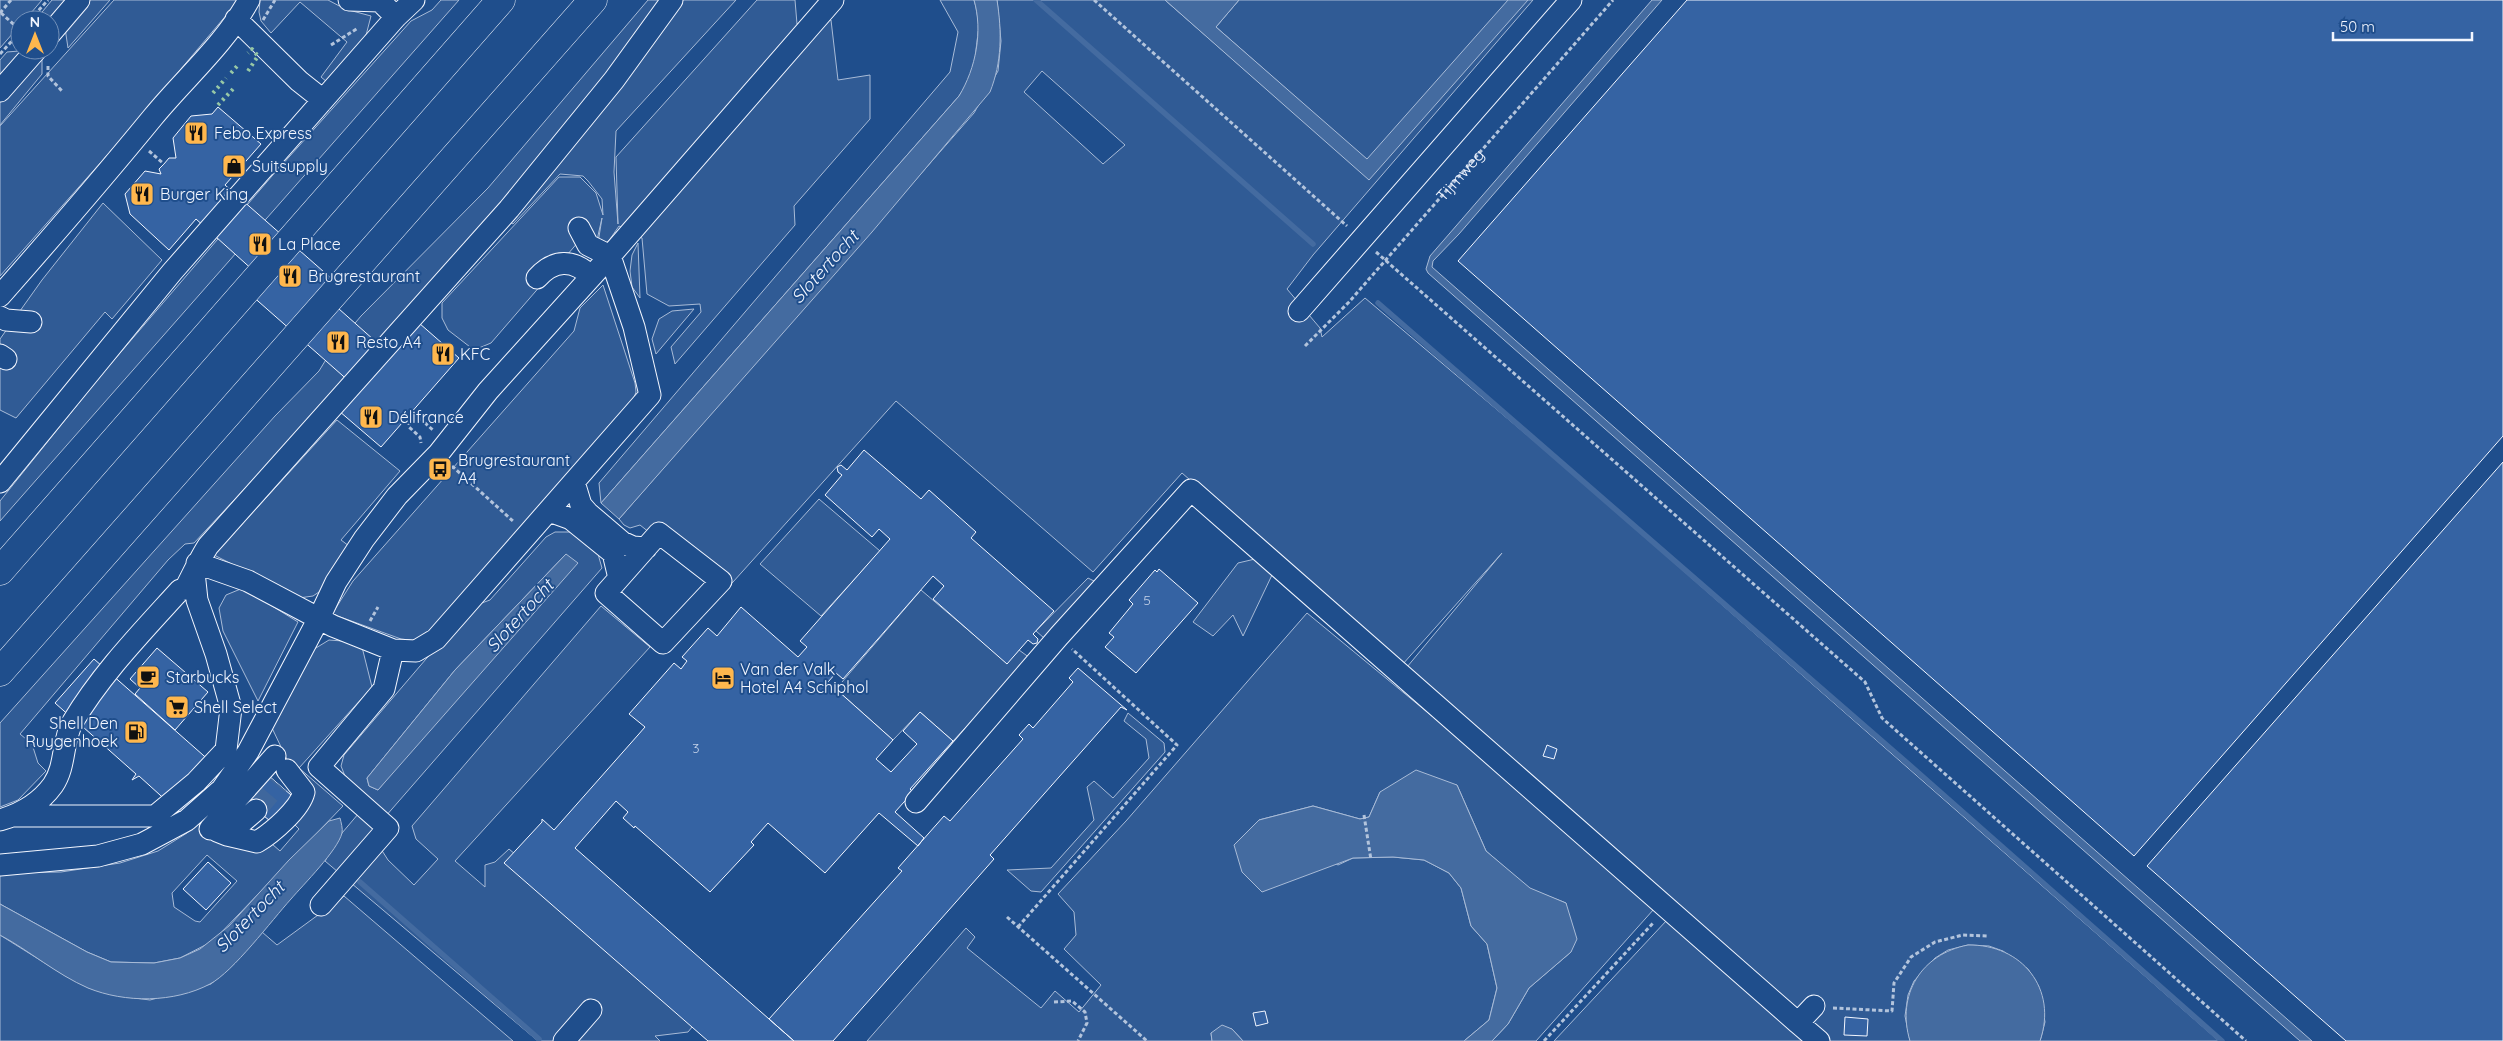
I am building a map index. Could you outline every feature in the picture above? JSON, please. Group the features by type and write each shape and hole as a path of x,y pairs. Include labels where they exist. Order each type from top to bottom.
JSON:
{"highway":[{"path":"0,571 501,0"},
{"path":"0,672 593,0"}],"street":[{"path":"60,22 79,0"},
{"path":"0,296 123,155 153,117 203,64 249,0"},
{"path":"0,482 166,279 396,17 414,0"},
{"path":"7,818 38,802 53,784 61,767 71,725 114,664 180,590 185,589 196,567 268,477 509,209 614,80 672,0"},
{"path":"0,865 110,854 157,837 186,820 231,779 260,731 336,582 364,538 397,496 436,457 488,391 610,256 833,0"},
{"name":"Tijmweg","path":"1299,311 1571,0"},
{"path":"370,1 396,17"},
{"path":"236,19 299,81 323,100"},
{"path":"0,91 35,60"},
{"path":"196,567 248,581 319,618 393,650 416,651 436,639 650,395 634,327 610,256 588,245 579,228"},
{"path":"537,278 546,268 565,264 579,265 591,276"},
{"path":"0,317 6,320 31,322"},
{"path":"574,482 582,505 588,513 622,542 646,548"},
{"path":"916,802 1059,636 1191,490 1819,1041"},
{"path":"549,510 572,519 613,553 620,578"},
{"path":"659,533 721,581 664,643 606,593 620,578 659,533"},
{"path":"7,818 155,816 196,782 226,750 231,708 216,654 197,600 196,567"},
{"path":"321,905 397,828 318,767 384,689 393,650"},
{"path":"186,820 219,832 257,842 278,827 302,799 304,792 298,781 280,770 260,731"},
{"path":"219,832 280,770"},
{"path":"219,832 256,810"},
{"path":"1798,1023 1814,1006"},
{"path":"564,1041 591,1010"}],"path":[{"path":"10,22 0,13 12,0"},
{"path":"39,10 48,0"},
{"path":"1094,0 1362,239 1866,682 1882,718 2246,1041"},
{"name":"Tijmweg","path":"1305,346 1349,302 1612,0"},
{"path":"331,44 366,24 370,1"},
{"path":"0,54 10,42"},
{"path":"44,60 48,76 62,91"},
{"path":"425,423 414,413 409,418 409,427 420,437 420,449 436,457 529,535"},
{"path":"1018,927 1177,745 1059,636"},
{"path":"1364,815 1371,860"},
{"path":"1544,1041 1667,908"},
{"path":"1007,916 1147,1041"},
{"path":"1814,1006 1892,1011 1894,983 1911,957 1935,942 1963,935 1989,936"},
{"path":"1054,1002 1072,1002 1085,1012 1088,1023 1078,1041"}],"shaded area":[{"path":"0,0 42,0 34,10 10,10 10,36 0,48"},
{"path":"52,0 110,0 68,48 65,28 60,24 60,10 44,10"},
{"path":"114,0 239,0 133,126 0,276 0,126"},
{"path":"260,0 328,0 345,9 371,16 364,43 327,82 321,77 347,42 300,2 271,33 261,21 259,12"},
{"path":"441,0 459,0 0,521 0,501 102,374 272,176 411,21 432,10"},
{"path":"648,0 664,0 582,109 354,371 194,543 185,544 168,560 20,734 32,744 38,763 46,771 18,800 0,807 0,723 275,416 319,371 330,353 361,316 488,188"},
{"path":"683,0 736,0 616,131 614,172 618,224 616,157 757,0 795,0 797,24 831,20 838,80 870,75 870,119 794,206 795,225 675,364 671,347 701,312 700,304 669,306 647,294 642,238 619,226 608,242 601,247 598,243 602,218 597,240 586,233 491,343 474,350 448,330 442,318 442,303 559,177 580,177 596,193 603,215 602,199 583,176 560,174 513,224 508,221 579,137"},
{"path":"940,0 974,0 976,7 979,25 975,58 969,81 959,96 601,503 599,483 950,72 958,32"},
{"path":"997,0 1165,0 1369,179 1367,160 1216,27 1239,0 1533,0 1313,255 1287,289 1320,328 1322,337 1365,298 1572,473 2219,1041 2040,1041 2045,1022 2039,987 2028,969 2003,951 1989,946 1968,945 1948,950 1935,958 1914,981 1908,995 1905,1016 1910,1041 1821,1041 1407,667 1502,553 1402,665 1182,473 1093,572 896,401 724,592 640,525 630,528 624,525 619,519 974,113 998,71 1001,41","holes":["1042,71 1125,145 1103,164 1024,92"]},
{"path":"7,52 10,52 10,60 42,60 42,74 0,125 0,60"},
{"path":"103,203 162,260 112,319 105,312 16,418 0,410 0,339 42,280"},
{"path":"638,243 640,298 632,287 630,271 632,255"},
{"path":"603,285 635,383 636,392 632,403 440,628 419,641 401,639 332,614 353,581 574,331 580,308"},
{"path":"694,309 656,354 652,339 659,319 672,311"},
{"path":"337,420 400,471 341,540 349,546 322,590 313,596 299,598 214,555"},
{"path":"819,499 880,551 821,616 760,564"},
{"path":"555,532 571,532 598,554 602,568 385,817 381,849 388,860 414,885 438,859 416,839 412,826 601,606 650,647 455,861 485,887 485,865 495,862 509,849 563,895 697,1021 688,1032 655,1036 660,1041 538,1041 325,861 342,833 370,800 345,776 341,766 344,755 426,659 479,604 490,600 546,537","holes":["566,554 378,790 369,786 367,778 455,670"]},
{"path":"1255,559 1272,575 1243,636 1233,615 1213,636 1193,622 1238,563"},
{"path":"1088,578 1096,582 1044,638 1036,631"},
{"path":"243,588 298,622 258,701 223,631 219,608 226,595"},
{"path":"921,590 1007,663 1019,650 1030,658 953,741 920,712 893,740 836,689"},
{"path":"1307,613 1484,759 1654,909 1536,1041 1492,1041 1508,1024 1529,988 1571,952 1566,903 1530,889 1486,851 1457,785 1380,792 1369,817 1360,819 1313,806 1259,820 1338,865 1353,858 1393,857 1424,860 1449,873 1461,888 1471,926 1487,944 1497,988 1489,1020 1464,1041 1243,1041 1232,1029 1211,1033 1212,1041 867,1041 966,928 975,937 967,948 1041,1008 1055,991 1079,1012 1101,985 1064,949 1076,935 1074,912 1058,894 1126,821"},
{"path":"329,640 356,642 362,647 372,687 299,768 343,806 213,941 180,958 154,963 111,962 87,952 0,904 0,873 61,872 120,863 158,851 187,833 202,820 272,844 280,851 299,829 292,822 304,795 272,728 311,651","holes":["207,855 237,881 200,922 195,921 174,907 172,893"]},
{"path":"1128,713 1164,743 1165,752 1041,892 1031,891 1007,870 1051,868 1094,820 1087,787 1094,781 1113,798 1149,758 1146,739 1124,721"},
{"path":"344,896 513,1041 0,1041 0,935 64,975 89,988 119,996 150,1000 211,984 233,965 262,932 277,945"},
{"path":"1667,920 1804,1041 1554,1041"}],"water":[{"name":"Slotertocht","path":"974,0 997,0 1000,47 997,69 990,92 872,232 619,519 601,503 959,96 970,74 978,37 977,12"},
{"path":"1165,0 1239,0 1216,27 1367,159 1508,0 1528,0 1369,180"},
{"path":"1652,0 1662,0 1459,234 1433,261 1432,267 2312,1041 2300,1041 1428,273 1426,269 1430,256"},
{"name":"Slotertocht","path":"566,554 578,563 378,790 369,786 367,778 455,670"},
{"path":"1416,770 1457,785 1486,851 1530,888 1566,903 1577,939 1571,952 1529,988 1508,1024 1492,1041 1464,1041 1489,1020 1497,988 1487,944 1471,926 1461,888 1449,873 1424,860 1393,857 1353,858 1262,892 1242,872 1234,845 1259,820 1313,806 1360,819 1369,817 1380,792"},
{"name":"Slotertocht","path":"340,818 342,831 339,840 320,867 230,969 210,984 196,990 181,995 149,999 102,993 65,976 0,935 0,904 87,952 111,962 154,963 180,958 200,949 229,926 289,860 329,821"},
{"path":"1968,945 1987,947 2005,952 2019,961 2031,973 2039,988 2044,1004 2044,1022 2040,1041 1910,1041 1907,1008 1910,993 1916,979 1925,967 1937,957"},
{"path":"1222,1025 1232,1029 1243,1041 1212,1041 1211,1033"}],"building":[{"path":"1687,0 2503,0 2503,436 2134,856 1458,261"},
{"name":"Brugrestaurant","path":"218,107 261,144 225,185 332,279 321,293 383,348 411,316 459,358 381,447 332,405 351,383 242,287 255,272 196,219 169,250 130,214 125,194 145,171 161,174 159,169 169,158 176,158 173,138 191,116 212,114"},
{"path":"864,450 921,499 929,490 976,532 971,538 1054,611 1033,634 1038,639 1037,643 1033,644 1028,640 1007,664 933,599 944,586 933,576 843,679 836,673 828,682 893,740 876,759 891,772 917,744 903,731 920,712 953,741 910,789 913,792 895,812 924,838 918,846 879,813 825,873 768,823 751,842 754,845 710,892 635,826 634,828 623,818 628,812 616,801 575,848 794,1041 708,1041 504,863 542,822 542,819 554,830 645,727 629,714 674,663 681,669 687,661 682,657 708,628 717,636 741,607 798,657 807,647 800,641 890,539 879,529 872,537 825,495 842,475 838,472 837,467 841,465 847,470"},
{"path":"2503,462 2503,1041 2346,1041 2147,866"},
{"path":"1159,569 1198,603 1136,673 1105,647 1114,637 1109,633 1133,604 1129,600 1155,570 1157,572"},
{"path":"157,648 208,692 175,730 135,694 140,688 130,679"},
{"path":"94,659 220,770 181,814 139,776 132,780 136,774 83,727 79,731 81,726 55,703"},
{"path":"1078,668 1127,710 1121,707 990,855 994,859 833,1041 794,1041 769,1019 902,871 898,868 944,816 950,821 1023,739 1019,735 1029,724 1033,728 1073,682 1069,678"},
{"path":"1547,745 1557,749 1554,759 1543,756"},
{"path":"255,764 298,801 276,826 233,790"},
{"path":"208,862 231,883 206,910 183,889"},
{"path":"1265,1011 1268,1023 1256,1026 1253,1013"},
{"path":"1845,1017 1868,1019 1867,1036 1844,1035"}],"waterway":[{"path":"1036,0 1313,244"},
{"path":"1378,303 1913,768 2222,1041"},
{"path":"360,882 539,1039"}],"tunnel":[{"path":"256,810 278,784"}],"hedge":[{"path":"248,53 252,49 258,56 248,71"},
{"path":"231,73 238,65"},
{"path":"213,93 226,78"},
{"path":"218,105 233,89"}],"place":[{"name":"Febo Express","path":"196,133"},
{"name":"Suitsupply","path":"234,166"},
{"name":"Burger King","path":"142,194"},
{"name":"La Place","path":"260,244"},
{"name":"Brugrestaurant","path":"290,276"},
{"name":"Resto A4","path":"338,342"},
{"name":"KFC","path":"443,354"},
{"name":"Délifrance","path":"371,417"},
{"name":"Brugrestaurant A4","path":"440,469"},
{"name":"Starbucks","path":"148,677"},
{"name":"Van der Valk Hotel A4 Schiphol","path":"723,678"},
{"name":"Shell Select","path":"177,707"},
{"name":"Shell Den Ruygenhoek","path":"136,732"}]}
